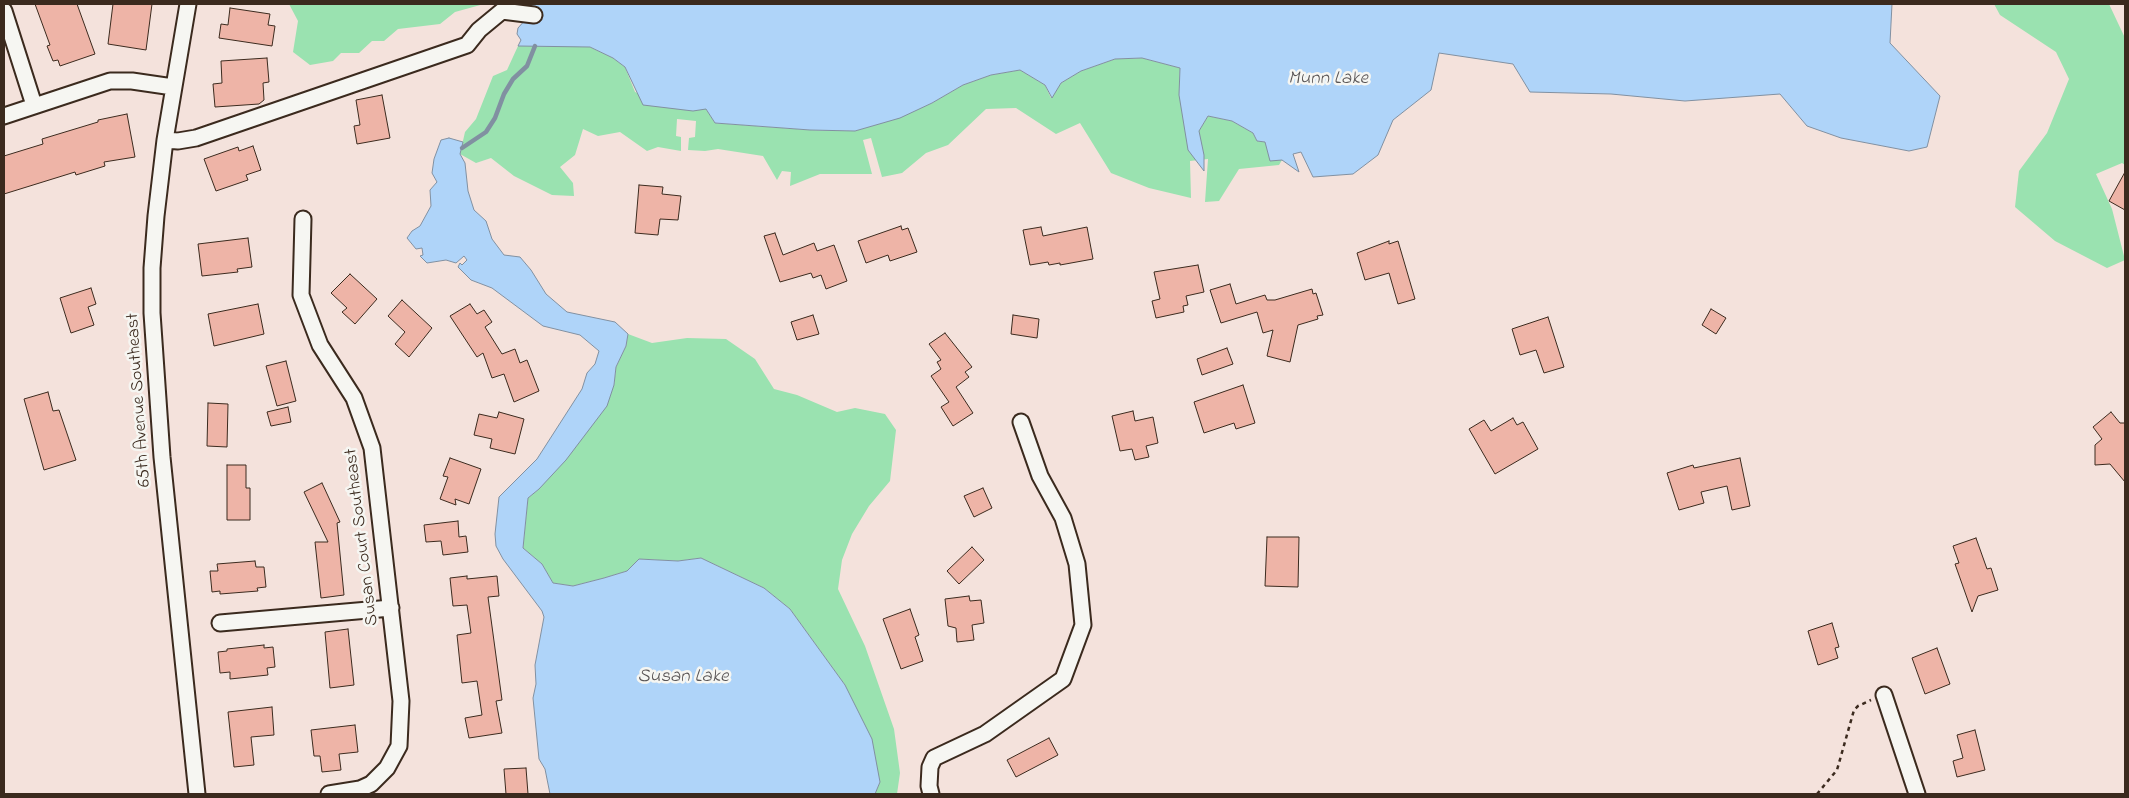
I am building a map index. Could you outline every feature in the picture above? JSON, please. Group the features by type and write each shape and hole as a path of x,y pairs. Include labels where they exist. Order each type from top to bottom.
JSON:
{"street":[{"name":"65th Avenue Southeast","path":"188,4 165,140 153,245 153,335 162,457 197,794"},
{"path":"4,11 34,105"},
{"path":"165,140 178,142 196,138 468,45 479,30 502,11 534,15"},
{"path":"4,116 110,81 132,80 174,87"},
{"name":"Susan Court Southeast","path":"303,219 301,295 320,345 354,398 369,435 376,476 401,702 399,746 387,768 371,784 360,789 329,794"},
{"path":"931,794 929,786 930,766 934,758 985,734 1063,679 1083,626 1077,564 1063,518 1040,476 1021,422"},
{"path":"220,623 390,608"},
{"path":"1884,695 1917,794"}],"path":[{"path":"1817,794 1837,770 1854,710 1858,706 1884,695"}],"green space":[{"path":"289,4 484,4 455,12 440,24 398,29 384,41 372,41 359,53 341,53 333,61 310,65 293,52 298,21"},
{"path":"1994,4 2109,4 2125,38 2125,165 2122,163 2096,174 2112,209 2125,260 2107,268 2055,241 2015,207 2019,171 2047,133 2069,79 2056,52 2000,15"},
{"path":"568,45 590,47 613,58 625,67 635,92 677,108 706,109 715,123 810,130 855,131 900,117 932,103 963,85 991,75 1020,70 1045,85 1051,98 1061,83 1081,71 1115,59 1142,58 1180,68 1179,95 1199,131 1208,116 1232,121 1253,133 1257,141 1265,142 1282,160 1279,165 1239,169 1219,201 1205,202 1208,159 1190,161 1191,198 1149,188 1111,173 1080,123 1056,134 1016,108 986,109 948,145 926,153 902,173 882,177 871,138 863,140 872,174 820,174 790,186 791,172 782,171 777,180 763,156 718,149 705,151 688,150 689,138 695,137 696,121 677,119 676,136 681,137 681,151 658,147 647,151 620,132 598,136 583,129 575,155 560,167 573,183 574,196 552,195 514,176 491,158 476,163 460,154 465,132 476,119 493,76 507,70 518,46"},
{"path":"628,334 652,343 687,338 726,339 755,359 774,389 797,395 837,412 855,408 885,414 896,430 890,481 869,506 852,534 842,560 838,589 865,646 894,729 900,773 897,794 875,794 880,782 845,685 790,609 764,588 701,558 678,561 639,559 627,571 604,578 573,586 553,583 542,564 523,548 528,498 539,489 614,385 616,367 626,346"}],"water":[{"name":"Munn Lake","path":"529,4 1892,4 1890,43 1940,96 1927,147 1909,151 1841,138 1807,126 1780,94 1685,101 1611,94 1530,92 1513,64 1439,53 1431,90 1393,120 1378,155 1353,174 1313,177 1301,152 1293,154 1299,172 1282,160 1270,161 1265,142 1257,141 1253,133 1232,121 1208,116 1199,131 1204,155 1204,171 1188,150 1179,95 1180,68 1142,58 1115,59 1081,71 1061,83 1052,98 1045,85 1020,70 991,75 963,85 932,103 900,118 855,131 810,130 715,123 706,109 693,111 643,105 625,67 613,58 590,47 518,46 521,40 517,34 518,28 526,19"},
{"name":"Susan Lake","path":"449,138 463,142 460,154 465,163 468,191 474,210 486,221 492,239 504,255 520,257 531,270 546,294 567,312 615,322 628,334 626,346 616,367 614,385 607,406 566,460 528,498 523,548 542,564 553,583 573,586 604,578 627,571 639,559 678,561 701,558 764,588 790,609 845,685 872,739 880,782 875,794 550,794 545,769 539,759 533,698 536,684 535,665 544,617 542,611 503,559 496,546 495,534 499,497 537,459 582,389 587,373 595,364 599,351 580,335 543,326 492,288 471,280 458,267 460,263 462,265 467,260 464,256 456,263 446,260 427,263 420,256 423,255 422,248 416,249 407,238 412,231 420,226 431,206 430,190 437,182 432,173 434,159 441,140"}],"building":[{"path":"35,4 77,4 95,54 60,66 58,60 53,61 47,46 50,45"},
{"path":"113,4 152,4 146,50 108,44"},
{"path":"230,8 270,14 268,25 275,26 272,46 219,38 221,24 228,25"},
{"path":"267,58 269,82 263,83 264,100 259,104 215,107 213,84 222,83 221,61"},
{"path":"382,95 390,138 357,144 354,126 360,125 356,100"},
{"path":"127,114 135,157 104,162 105,166 76,175 75,172 4,194 4,156 43,144 42,139 98,122 98,120"},
{"path":"253,146 261,170 246,175 248,180 216,191 204,159 238,147 239,151"},
{"path":"2125,172 2125,210 2109,201"},
{"path":"639,185 663,187 662,194 681,196 678,220 660,219 658,235 635,233"},
{"path":"901,226 902,230 908,228 917,252 890,261 888,255 866,263 858,241"},
{"path":"1041,227 1043,236 1087,227 1093,259 1060,265 1060,263 1049,265 1048,262 1030,265 1023,230"},
{"path":"775,233 783,255 814,243 817,251 834,245 847,281 826,289 821,275 813,278 811,273 780,282 764,236"},
{"path":"248,238 252,267 237,269 238,272 202,276 198,244"},
{"path":"1389,241 1389,244 1398,241 1415,299 1398,304 1389,273 1365,280 1357,253"},
{"path":"1198,265 1204,292 1186,296 1188,305 1183,306 1184,312 1156,318 1152,301 1160,299 1154,272"},
{"path":"350,274 377,299 355,324 342,312 347,308 331,293"},
{"path":"1230,284 1236,304 1265,295 1267,300 1275,300 1312,289 1313,294 1316,293 1323,315 1317,316 1318,319 1298,325 1290,362 1267,356 1273,330 1263,333 1257,312 1221,323 1210,290"},
{"path":"91,288 96,304 88,307 94,325 71,333 60,298"},
{"path":"402,300 432,328 409,357 395,344 405,332 388,316"},
{"path":"258,304 264,334 214,346 208,314"},
{"path":"470,304 477,314 484,310 492,322 485,327 502,354 515,349 520,363 527,360 539,391 514,402 504,374 492,378 483,353 477,357 450,316"},
{"path":"1711,309 1726,318 1716,334 1702,325"},
{"path":"813,315 819,334 797,340 791,322"},
{"path":"1013,315 1039,319 1037,338 1011,334"},
{"path":"1548,317 1564,367 1544,373 1536,350 1520,355 1512,329"},
{"path":"945,333 972,367 965,372 969,377 956,387 973,413 953,426 941,407 949,402 931,376 941,369 937,362 941,360 929,344"},
{"path":"1227,348 1233,364 1202,375 1197,359"},
{"path":"286,361 296,401 277,406 266,366"},
{"path":"1243,385 1255,423 1236,429 1234,423 1204,433 1194,402"},
{"path":"48,392 53,411 59,410 76,460 44,470 24,399"},
{"path":"208,403 228,404 227,447 207,446"},
{"path":"288,407 291,422 271,426 267,412"},
{"path":"1133,411 1135,421 1153,417 1158,443 1146,446 1149,457 1135,460 1132,449 1120,451 1112,416"},
{"path":"499,412 524,419 515,454 490,448 492,439 474,435 479,414 497,418"},
{"path":"2111,412 2120,423 2125,423 2125,482 2110,464 2095,465 2095,445 2102,439 2093,427"},
{"path":"1513,418 1517,425 1523,422 1538,449 1495,474 1469,429 1484,420 1491,431"},
{"path":"450,458 481,469 469,504 455,499 456,505 440,499 448,477 443,476"},
{"path":"1740,458 1750,506 1732,510 1727,486 1701,492 1704,503 1679,510 1667,473 1693,465 1694,468"},
{"path":"227,465 246,465 246,488 250,488 250,520 227,520"},
{"path":"322,483 340,522 337,523 344,595 321,598 315,542 328,542 304,492"},
{"path":"983,488 992,508 974,517 964,496"},
{"path":"458,521 459,537 466,536 468,552 443,555 441,541 426,542 424,525"},
{"path":"1267,537 1299,537 1298,587 1265,586"},
{"path":"1976,538 1987,569 1991,568 1998,590 1978,596 1972,612 1955,564 1959,563 1953,546"},
{"path":"972,547 984,560 959,584 947,571"},
{"path":"255,561 256,567 264,567 266,587 257,588 258,591 220,594 220,591 212,592 210,571 218,571 217,564"},
{"path":"467,576 467,579 497,576 499,596 488,597 502,700 496,701 502,733 469,738 465,718 482,715 477,681 462,683 457,635 471,633 467,605 453,606 450,578"},
{"path":"969,596 970,601 981,600 984,623 972,625 974,640 957,642 956,628 948,626 945,599"},
{"path":"910,609 919,635 915,637 923,661 901,669 883,619"},
{"path":"1832,623 1839,647 1835,648 1838,658 1818,665 1808,631"},
{"path":"348,629 354,685 330,688 325,632"},
{"path":"264,645 264,648 273,647 275,667 267,668 268,675 230,679 230,672 220,673 218,652 227,651 227,649"},
{"path":"1937,648 1950,684 1925,694 1912,658"},
{"path":"272,707 274,735 251,737 254,765 234,767 228,712"},
{"path":"355,725 358,752 339,754 341,770 322,772 320,756 314,756 311,730"},
{"path":"1975,730 1985,770 1957,777 1953,761 1963,758 1957,735"},
{"path":"1049,738 1058,755 1016,777 1007,760"},
{"path":"526,768 528,794 506,794 504,769"}],"waterway":[{"path":"462,148 486,132 495,118 504,94 513,79 527,66 535,46"}]}
